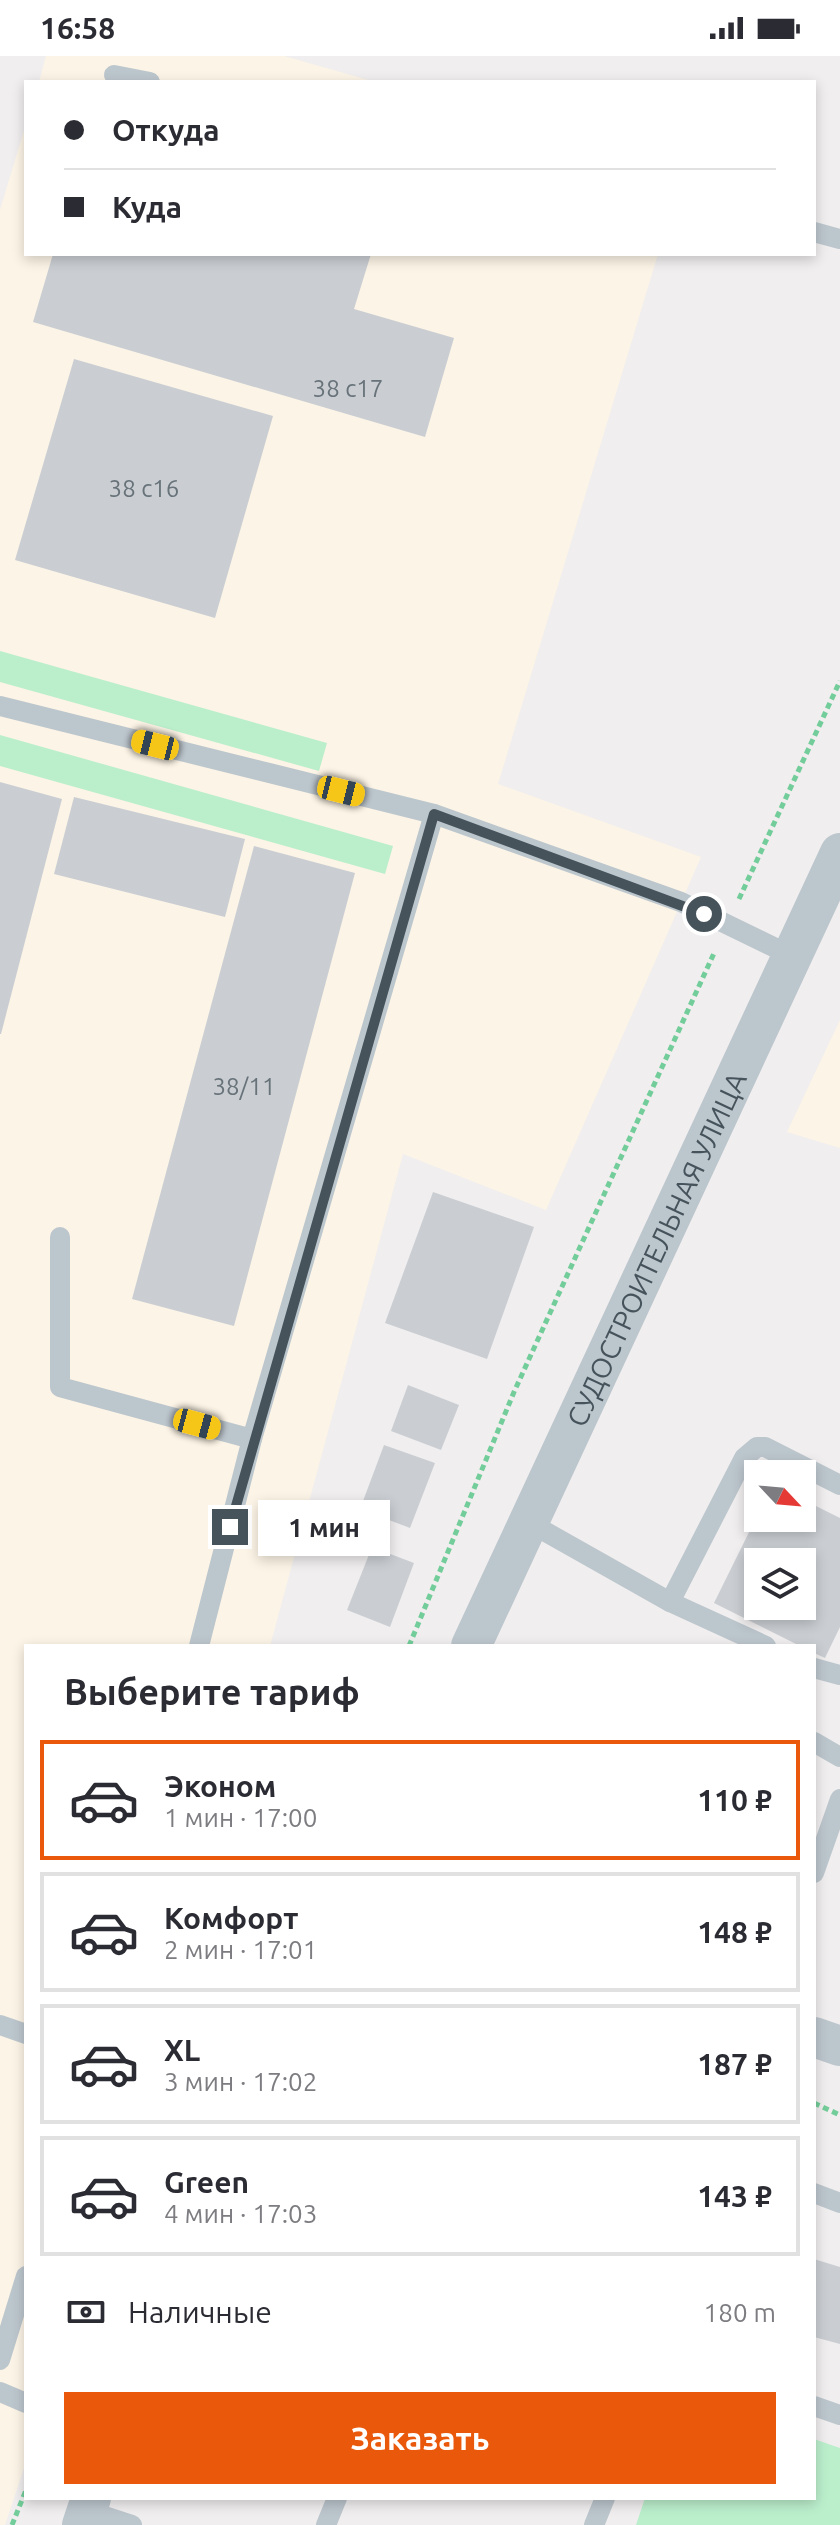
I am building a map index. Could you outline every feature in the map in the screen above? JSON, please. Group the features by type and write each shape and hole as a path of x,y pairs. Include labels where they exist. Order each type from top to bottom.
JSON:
{"street":[{"name":"СУДОСТРОИТЕЛЬНАЯ УЛИЦА","path":"472,1644 840,853"},
{"path":"816,2038 840,2046"}],"lane":[{"path":"114,75 140,80"},
{"path":"816,233 840,239"},
{"path":"0,706 434,814 681,902 792,956"},
{"path":"200,1644 252,1439 434,814"},
{"path":"60,1237 60,1387 252,1439"},
{"path":"670,1602 744,1458 757,1447 765,1447 840,1485"},
{"path":"530,1523 670,1602 762,1644"},
{"path":"816,1669 840,1675"},
{"path":"816,1743 840,1757"},
{"path":"816,1867 840,1799"},
{"path":"0,2025 24,2033"},
{"path":"816,2194 840,2203"},
{"path":"0,2360 24,2282"},
{"path":"0,2392 24,2402"},
{"path":"816,2407 840,2415"},
{"path":"326,2525 336,2500"},
{"path":"594,2525 604,2500"},
{"path":"86,2511 132,2525"}],"path":[{"path":"410,1644 514,1392 840,681"},
{"path":"816,2104 840,2115"},
{"path":"12,2525 24,2495"}],"shaded area":[{"path":"46,56 284,56 368,80 40,80"},
{"path":"24,131 24,256 657,256 498,784 701,857 546,1210 403,1154 271,1644 24,1644 24,2468 5,2525 0,2525 0,210"},
{"path":"840,1020 840,1148 787,1132"}],"green space":[{"path":"0,651 327,743 319,771 0,682"},
{"path":"0,735 393,846 385,874 0,766"},
{"path":"816,2440 840,2448 840,2525 636,2525 644,2500 816,2500"}],"building":[{"path":"52,256 370,256 354,309 454,338 425,437 33,322"},
{"path":"74,359 273,416 215,618 15,560"},
{"path":"0,782 62,799 1,1034 0,1034"},
{"path":"74,797 245,839 225,917 54,874"},
{"path":"254,846 355,873 234,1326 132,1299"},
{"path":"433,1192 534,1227 487,1359 385,1323"},
{"path":"408,1385 459,1405 441,1450 391,1431"},
{"path":"384,1445 435,1463 410,1528 360,1509"},
{"path":"816,1506 840,1518 840,1627 825,1658 816,1654 816,1644 796,1644 748,1620 816,1620 816,1548 744,1548 744,1618 714,1603 749,1532 816,1532"},
{"path":"372,1547 414,1563 390,1627 347,1610"},
{"path":"816,2260 840,2267 840,2344 816,2338"}],"route":[{"path":"230,1527 252,1439 434,814 681,902 704,914"}]}
